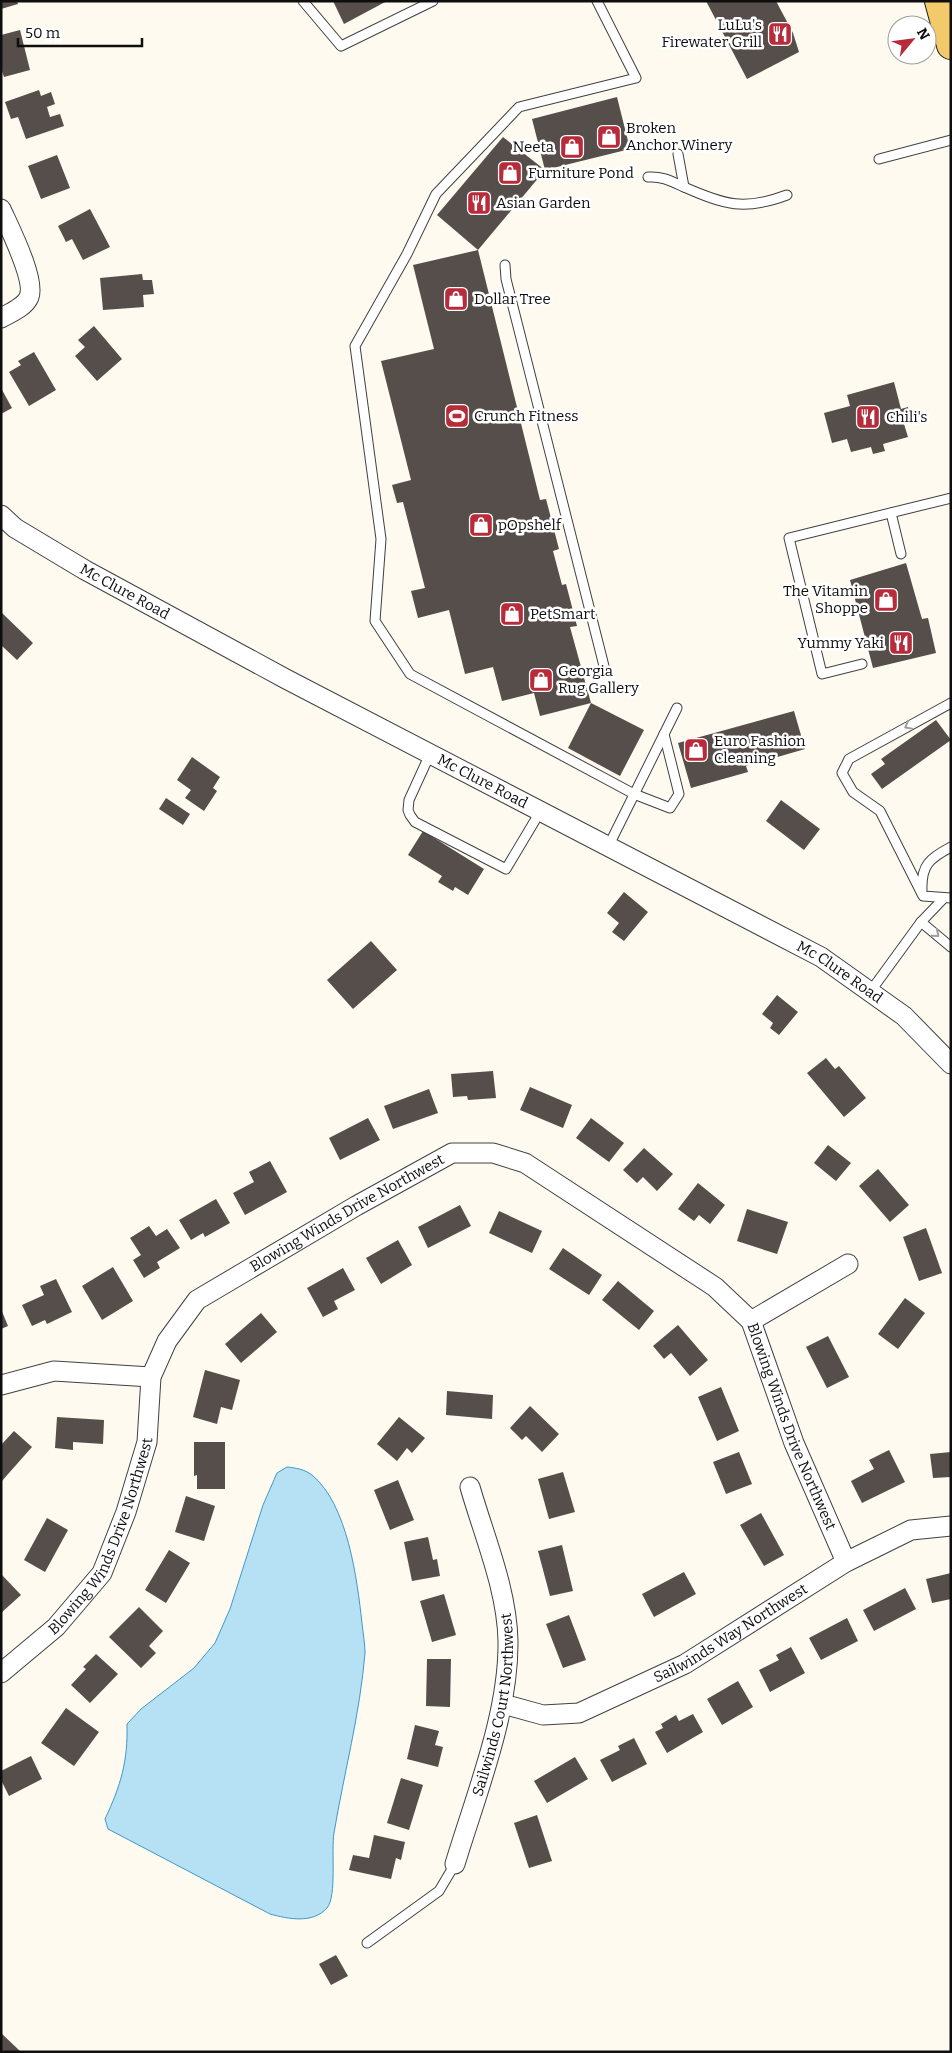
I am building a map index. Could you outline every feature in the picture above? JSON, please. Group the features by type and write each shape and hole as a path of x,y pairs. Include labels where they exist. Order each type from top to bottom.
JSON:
{"main road":[{"path":"940,1 951,45"}],"street":[{"path":"1,209 31,282 29,298 22,306 1,318"},
{"name":"Mc Clure Road","path":"1,516 15,528 85,570 540,812 821,957 904,1016 951,1064"},
{"name":"Blowing Winds Drive Northwest","path":"1,1673 56,1627 102,1573 126,1512 147,1442 151,1377 167,1341 196,1300 356,1206 452,1153 492,1153 525,1163 714,1287 751,1321 794,1443 846,1562"},
{"path":"751,1321 848,1264"},
{"path":"1,1385 54,1370 151,1377"},
{"name":"Sailwinds Court Northwest","path":"455,1864 503,1704 508,1640 502,1593 470,1487"},
{"name":"Sailwinds Way Northwest","path":"503,1704 543,1715 580,1712 685,1664 846,1562 912,1530 951,1526"}],"lane":[{"path":"303,1 341,46 433,1"},
{"path":"597,1 636,78 519,107 436,194 407,254 355,346 381,539 375,621 410,674 634,794 670,808 679,794 664,734"},
{"path":"879,159 951,140"},
{"path":"678,154 684,187"},
{"path":"648,177 659,176 684,187 742,206 763,204 787,195"},
{"path":"505,265 506,279 604,670"},
{"path":"862,664 822,674 789,538 951,498"},
{"path":"891,513 901,554"},
{"path":"923,896 880,811 853,792 845,782 842,773 849,759 951,702"},
{"path":"608,847 677,708"},
{"path":"430,754 419,774 408,810 415,822 440,833 506,869 540,812"},
{"path":"923,896 922,877 931,858 951,848"},
{"path":"923,896 947,898"},
{"path":"870,992 921,922 947,898"},
{"path":"921,922 951,947"},
{"path":"367,1943 439,1891 455,1864"}],"water":[{"path":"287,1467 297,1468 312,1475 324,1488 342,1523 353,1565 365,1650 356,1721 334,1833 332,1894 327,1908 321,1913 300,1919 270,1914 108,1829 105,1819 115,1795 125,1761 127,1724 141,1709 194,1668 215,1643 230,1609 263,1505 277,1473"}],"building":[{"path":"1,1 17,1 18,4 1,9"},
{"path":"333,1 387,1 344,24"},
{"path":"706,1 776,1 793,33 799,52 747,79"},
{"path":"20,30 30,70 4,77 1,68 1,35"},
{"path":"39,90 41,96 51,92 55,104 47,107 50,117 60,114 64,126 26,139 18,117 11,119 5,102"},
{"path":"617,97 630,149 545,170 532,119"},
{"path":"503,137 545,170 478,250 437,215"},
{"path":"57,155 70,188 41,199 28,166"},
{"path":"90,209 110,247 83,260 72,239 66,242 58,226"},
{"path":"478,250 540,500 546,499 559,549 553,551 562,585 566,584 577,626 570,627 591,703 540,716 534,693 502,701 493,667 465,674 449,610 418,618 411,591 425,588 403,502 397,503 392,485 411,480 381,361 434,349 413,265"},
{"path":"142,274 143,280 152,280 154,294 143,295 144,307 103,310 100,278"},
{"path":"94,326 122,359 97,381 75,356 85,347 78,340"},
{"path":"34,352 56,390 29,406 9,372 21,365 18,361"},
{"name":"Chili's","path":"894,382 901,409 908,407 912,422 904,424 908,437 883,444 885,451 873,454 871,447 851,452 847,439 832,443 824,413 850,406 847,395"},
{"path":"1,388 12,408 1,414"},
{"path":"906,563 922,619 928,618 936,653 873,668 850,580"},
{"path":"1,612 33,643 17,660 1,645"},
{"path":"591,703 644,730 620,776 568,748"},
{"path":"794,711 805,749 746,766 748,772 691,788 678,743"},
{"path":"936,720 951,740 882,789 871,774 885,764 881,759"},
{"path":"192,757 220,777 213,788 217,791 204,811 185,798 191,790 177,780"},
{"path":"166,798 190,814 183,825 159,809"},
{"path":"781,800 820,829 804,850 766,821"},
{"path":"423,831 484,869 468,895 455,887 453,891 438,882 442,876 408,855"},
{"path":"624,892 648,912 624,941 612,932 619,923 607,913"},
{"path":"371,941 397,970 353,1009 327,980"},
{"path":"777,995 798,1012 779,1035 770,1028 773,1023 762,1014"},
{"path":"826,1058 835,1069 839,1066 866,1098 844,1117 807,1073"},
{"path":"493,1071 496,1098 468,1100 467,1096 453,1097 451,1074"},
{"path":"530,1087 572,1105 563,1128 520,1110"},
{"path":"429,1089 438,1113 393,1129 384,1106"},
{"path":"368,1118 380,1140 340,1160 329,1138"},
{"path":"591,1118 624,1143 609,1162 576,1138"},
{"path":"828,1145 851,1163 836,1181 814,1163"},
{"path":"644,1148 673,1174 657,1191 643,1177 637,1183 623,1170"},
{"path":"270,1161 287,1192 245,1215 233,1193 254,1182 249,1172"},
{"path":"878,1169 909,1205 890,1222 859,1186"},
{"path":"698,1183 725,1205 710,1224 699,1215 694,1221 678,1209"},
{"path":"216,1199 230,1223 205,1237 203,1233 191,1240 179,1220"},
{"path":"460,1205 471,1226 428,1248 418,1227"},
{"path":"747,1209 788,1222 777,1254 737,1241"},
{"path":"499,1211 542,1231 532,1253 489,1233"},
{"path":"149,1226 156,1236 167,1229 180,1248 157,1262 160,1268 144,1278 133,1260 141,1255 130,1238"},
{"path":"926,1228 942,1273 919,1281 903,1237"},
{"path":"398,1240 412,1265 381,1284 366,1258"},
{"path":"563,1248 602,1275 589,1295 549,1269"},
{"path":"113,1267 133,1301 102,1320 82,1286"},
{"path":"343,1268 355,1290 334,1301 338,1309 323,1317 307,1288"},
{"path":"56,1279 72,1312 47,1324 45,1320 32,1326 22,1305 44,1295 40,1286"},
{"path":"618,1281 654,1311 639,1330 602,1300"},
{"path":"905,1298 925,1313 898,1349 878,1334"},
{"path":"1,1309 8,1326 1,1329"},
{"path":"261,1313 277,1332 241,1363 225,1344"},
{"path":"678,1325 708,1360 690,1376 671,1353 664,1359 653,1346"},
{"path":"828,1336 849,1377 827,1388 806,1347"},
{"path":"205,1370 240,1380 232,1410 221,1407 217,1424 193,1417"},
{"path":"721,1387 739,1431 717,1441 698,1397"},
{"path":"447,1391 493,1395 492,1419 446,1415"},
{"path":"530,1406 559,1434 542,1452 526,1436 522,1440 510,1428"},
{"path":"57,1417 104,1420 103,1444 73,1442 73,1450 55,1448"},
{"path":"399,1417 425,1438 412,1453 407,1448 397,1461 377,1444"},
{"path":"14,1431 32,1447 1,1482 1,1445"},
{"path":"194,1442 225,1442 225,1489 197,1489 197,1475 194,1476"},
{"path":"889,1450 905,1482 862,1503 851,1481 874,1469 869,1460"},
{"path":"739,1452 752,1484 726,1494 713,1462"},
{"path":"951,1452 951,1477 933,1478 930,1454"},
{"path":"563,1472 575,1512 549,1519 538,1479"},
{"path":"398,1480 414,1520 390,1530 374,1490"},
{"path":"186,1496 215,1506 204,1541 175,1532"},
{"path":"761,1513 784,1555 764,1566 740,1525"},
{"path":"47,1518 68,1530 45,1572 24,1560"},
{"path":"428,1537 433,1560 437,1559 440,1576 412,1581 404,1542"},
{"path":"562,1545 573,1591 550,1596 538,1551"},
{"path":"169,1550 190,1563 166,1603 145,1590"},
{"path":"684,1572 696,1594 654,1617 642,1594"},
{"path":"951,1573 951,1599 932,1603 926,1579"},
{"path":"1,1576 21,1595 1,1613"},
{"path":"905,1588 916,1609 874,1631 863,1610"},
{"path":"444,1594 456,1635 432,1642 420,1601"},
{"path":"139,1607 163,1631 149,1646 156,1653 141,1668 109,1637"},
{"path":"569,1615 586,1660 563,1668 546,1624"},
{"path":"847,1618 858,1641 821,1660 809,1638"},
{"path":"791,1647 805,1673 770,1692 759,1670 779,1660 776,1655"},
{"path":"96,1654 118,1674 90,1703 71,1685 86,1669 83,1667"},
{"path":"427,1659 451,1659 450,1707 426,1706"},
{"path":"738,1681 753,1707 722,1725 707,1699"},
{"path":"66,1708 99,1732 74,1766 41,1743"},
{"path":"693,1714 703,1732 667,1753 655,1732 663,1728 661,1724 676,1715 679,1721"},
{"path":"415,1725 439,1731 435,1745 443,1747 438,1767 407,1759"},
{"path":"634,1738 647,1764 612,1782 600,1760 620,1750 618,1746"},
{"path":"31,1756 42,1779 9,1796 1,1780 1,1771"},
{"path":"575,1757 588,1779 547,1803 534,1781"},
{"path":"401,1778 423,1785 409,1830 387,1823"},
{"path":"537,1815 552,1861 529,1868 514,1823"},
{"path":"374,1835 405,1842 401,1860 396,1858 391,1879 349,1870 353,1855 369,1858"},
{"path":"336,1955 348,1976 331,1985 319,1964"},
{"path":"1,2033 21,2052 1,2052"}],"place":[{"name":"LuLu's Firewater Grill","path":"780,34"},
{"name":"Broken Anchor Winery","path":"609,137"},
{"name":"Neeta","path":"572,147"},
{"name":"Furniture Pond","path":"510,173"},
{"name":"Asian Garden","path":"479,203"},
{"name":"Dollar Tree","path":"456,299"},
{"name":"Crunch Fitness","path":"457,416"},
{"name":"Chili's","path":"868,417"},
{"name":"pOpshelf","path":"481,525"},
{"name":"The Vitamin Shoppe","path":"886,600"},
{"name":"PetSmart","path":"512,614"},
{"name":"Yummy Yaki","path":"901,643"},
{"name":"Georgia Rug Gallery","path":"541,680"},
{"name":"Euro Fashion Cleaning","path":"696,750"}]}
